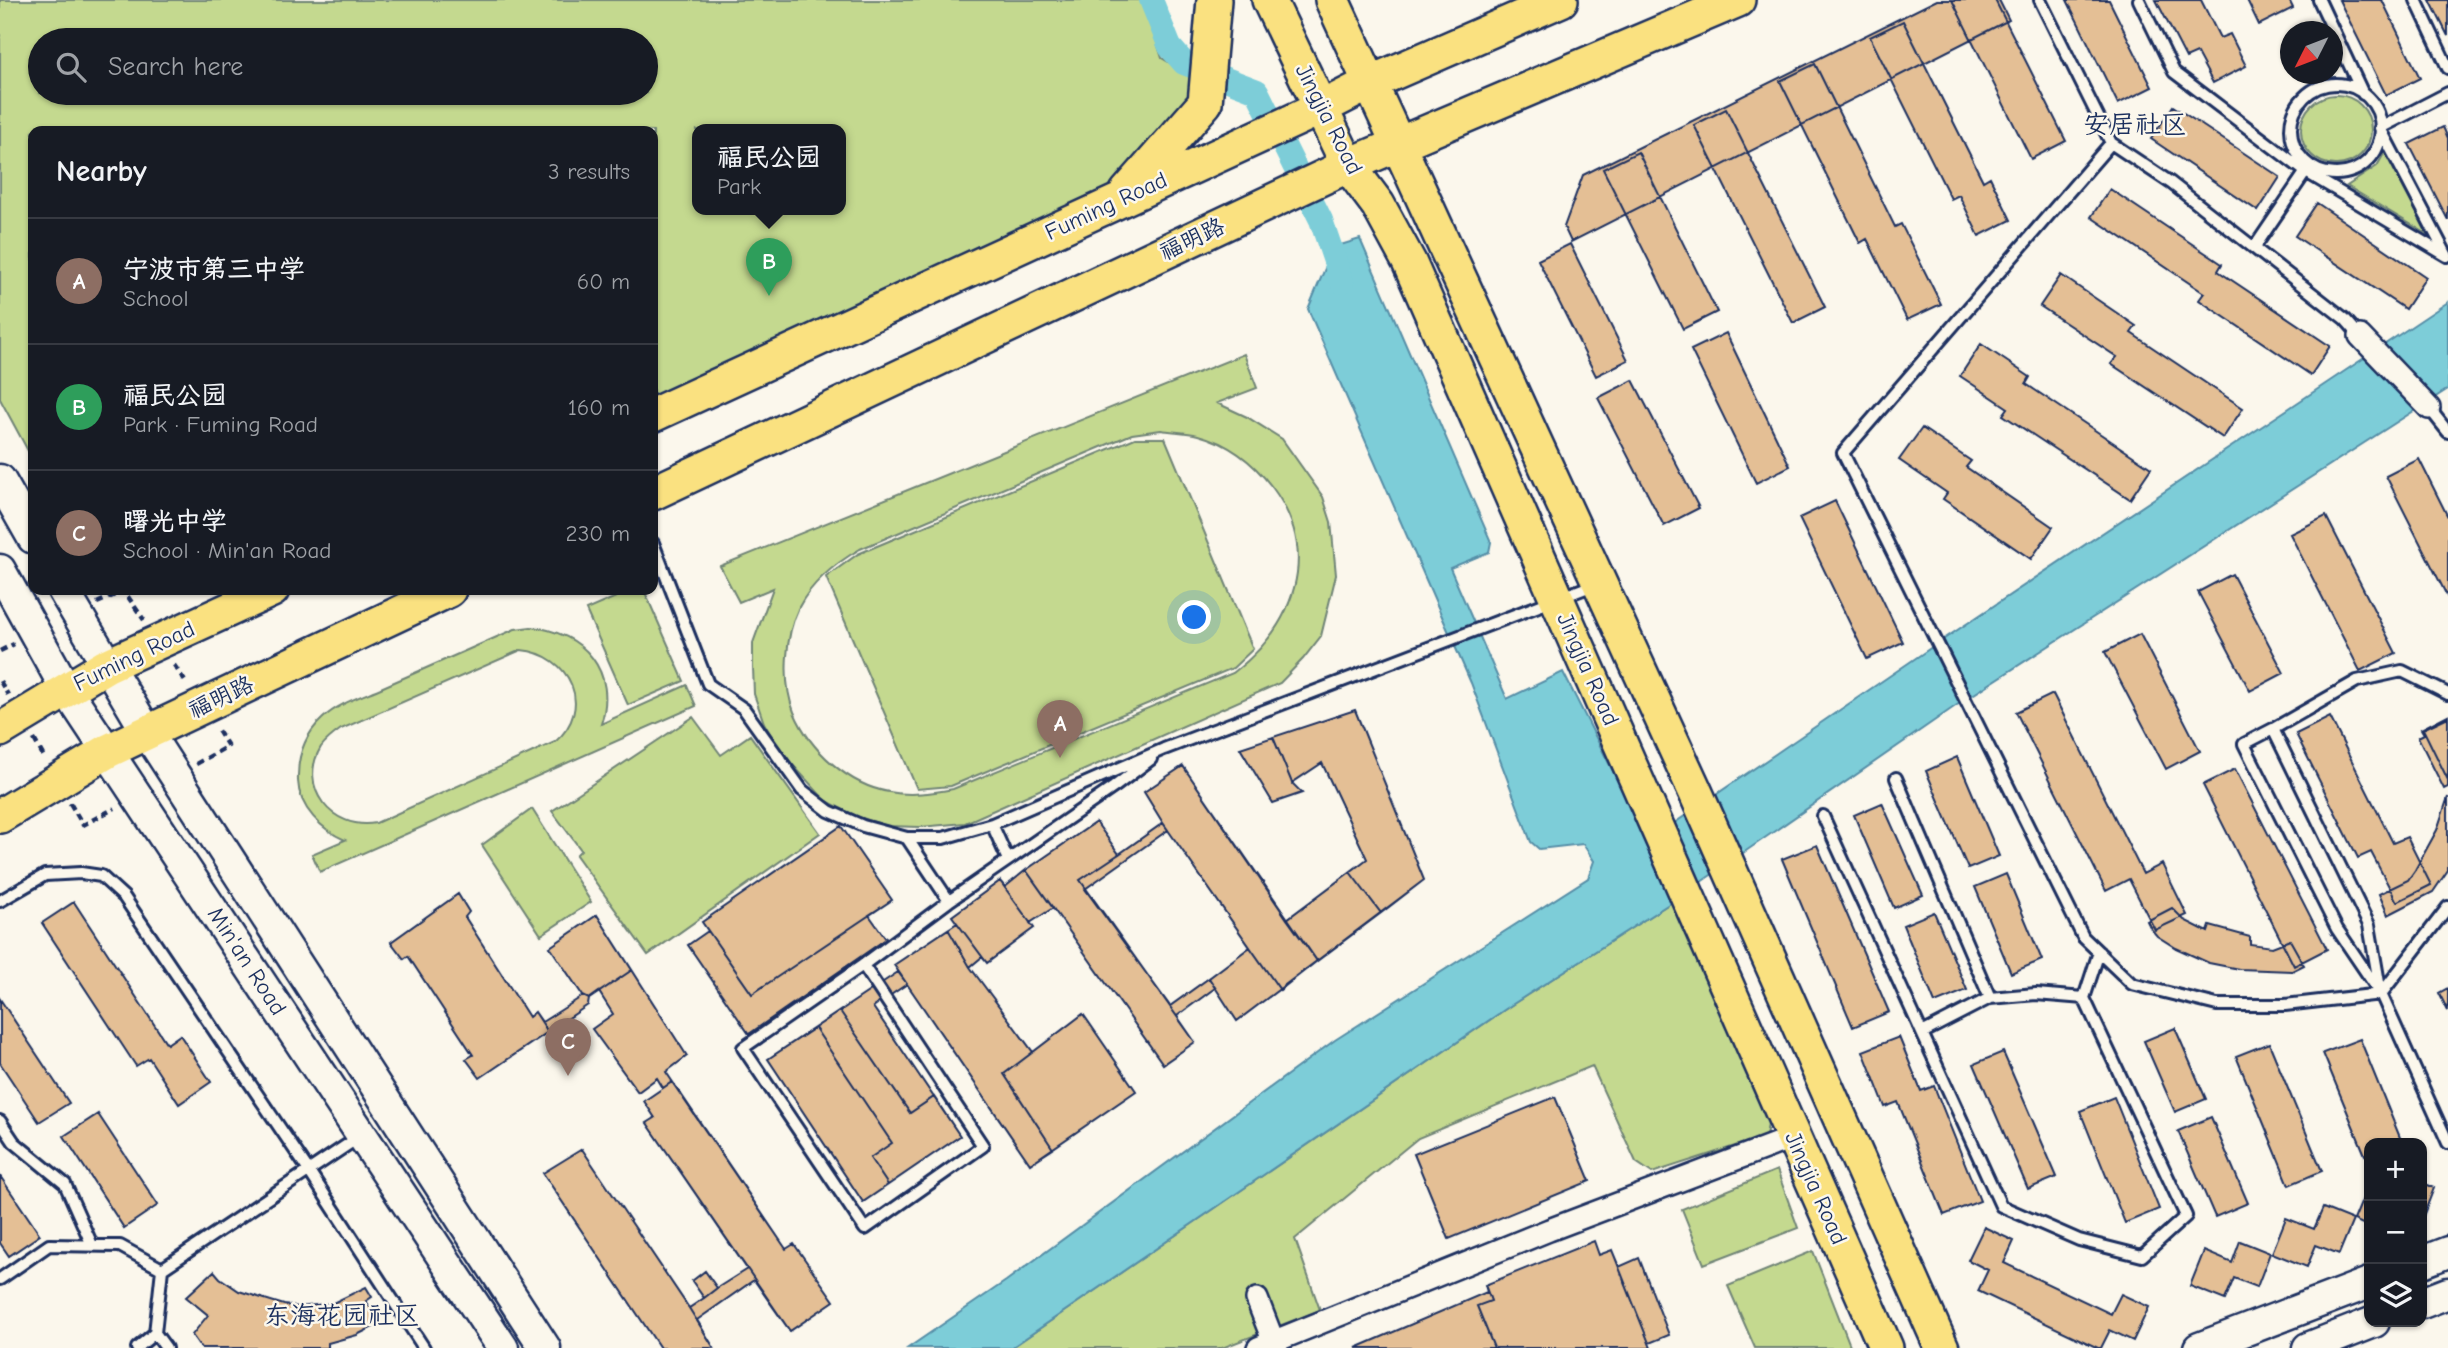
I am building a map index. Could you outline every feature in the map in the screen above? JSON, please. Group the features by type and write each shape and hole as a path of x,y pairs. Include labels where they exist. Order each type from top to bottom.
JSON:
{"main road":[{"name":"Jingjia Road","path":"1269,0 1348,165 1378,205 1409,262 1886,1348"},
{"name":"Jingjia Road","path":"1332,0 1695,791 1942,1348"},
{"name":"Fuming Road","path":"658,413 1370,83 1561,0"},
{"name":"福明路","path":"658,491 1348,165 1738,0"},
{"path":"1120,200 1205,103 1213,11"},
{"path":"0,480 28,529"},
{"name":"Min'an Road","path":"0,570 66,689 503,1348"},
{"name":"Min'an Road","path":"66,595 147,732 545,1348"},
{"name":"Fuming Road","path":"10,724 107,666 261,595"},
{"name":"福明路","path":"0,816 108,751 438,595"},
{"path":"2427,1260 2448,1252"},
{"path":"2199,1348 2364,1285"},
{"path":"2427,1301 2448,1293"},
{"path":"2308,1348 2364,1326"}],"street":[{"path":"2360,335 2429,408"},
{"path":"1257,1299 1269,1346 1549,1230 1794,1137"}],"lane":[{"path":"2040,0 2111,143 2171,183 2345,320 2360,335"},
{"path":"2139,0 2174,72 2308,169 2447,256 2380,128"},
{"path":"2319,0 2363,94"},
{"path":"2416,0 2448,68"},
{"path":"2332,85 2353,88 2363,94 2375,107 2380,128 2381,137 2375,151 2366,163 2353,171 2339,174 2308,169 2293,143 2291,128 2301,101 2312,92 2332,85"},
{"path":"2380,128 2448,93"},
{"path":"2111,143 1843,453 2083,937 2132,984 2217,1005 2285,1005 2381,994 2448,907"},
{"path":"2254,248 2308,169"},
{"path":"2429,408 2448,432"},
{"path":"658,556 708,684 744,709 802,790 829,811 863,826 907,838 943,838 992,824 1164,748 1600,583"},
{"path":"2448,694 2402,671 2357,681 2244,744 2337,929 2381,994 2448,1143"},
{"path":"2273,729 2369,925 2381,994"},
{"path":"863,965 983,1146 865,1230 743,1048 1114,787 1164,748"},
{"path":"1896,778 1990,998"},
{"path":"1823,816 2001,1206 2079,1240 2142,1256 2186,1216 2084,999 2099,952"},
{"path":"992,824 1008,860"},
{"path":"907,838 949,901"},
{"path":"0,901 45,875 81,873 101,876 124,897 309,1171 424,1348"},
{"path":"1922,1033 1990,998 2036,994 2084,999"},
{"path":"0,1121 14,1142 65,1184 92,1245"},
{"path":"162,1269 362,1135"},
{"path":"0,1279 49,1245 120,1246 162,1269"},
{"path":"138,1348 155,1333 162,1269"},
{"path":"155,1333 166,1348"}],"path":[{"path":"0,681 10,724 58,781 83,825"}],"green space":[{"path":"0,0 1140,0 1147,12 1162,58 1204,84 1117,196 658,394 658,126 28,126 28,451 0,399"},
{"path":"2336,95 2361,105 2371,130 2361,155 2336,165 2311,155 2301,130 2311,105"},
{"path":"2386,150 2427,234 2347,186 2377,166"},
{"path":"1244,354 1257,388 1217,403 1247,417 1282,439 1323,497 1331,522 1336,575 1321,636 1280,683 965,823 920,827 887,826 853,815 825,800 781,752 764,723 754,694 753,643 773,588 739,602 720,566","holes":["1161,430 1209,439 1239,455 1265,478 1287,512 1296,538 1298,563 1294,587 1272,634 1254,654 1233,673 953,789 905,794 874,788 845,774 820,752 794,712 788,687 787,659 791,631 799,607 825,574 860,549 1132,434"]},
{"path":"1135,438 1165,438 1253,649 1233,668 951,786 917,789 826,577 858,554"},
{"path":"620,595 646,595 684,681 628,705 586,610"},
{"path":"531,627 550,630 581,646 592,658 605,688 601,724 687,685 696,706 320,872 312,854 345,840 313,817 299,791 300,755 306,739 316,726 328,713 343,704 515,629","holes":["521,650 553,661 564,672 575,699 567,728 555,742 376,823 360,824 345,820 323,803 316,791 313,777 315,762 323,744 341,729"]},
{"path":"693,717 721,755 750,735 820,833 648,955 576,855 581,850 552,811"},
{"path":"532,809 591,902 541,935 482,845"},
{"path":"1675,900 1771,1104 1766,1136 1652,1173 1636,1162 1592,1066 1418,1138 1295,1239 1320,1310 1222,1348 1011,1348 1510,1006"},
{"path":"1777,1170 1798,1228 1704,1264 1682,1209"},
{"path":"1813,1251 1851,1348 1755,1348 1728,1286"}],"water":[{"path":"1360,239 1491,542 1489,552 1450,568 1507,699 1563,672 1648,841 1929,649 2448,302 2448,389 1957,705 1675,900 1510,1006 1011,1348 908,1348 1006,1281 1335,1040 1588,878 1594,861 1583,844 1539,849 1531,842 1471,683 1308,309 1334,247"}],"building":[{"path":"1937,0 1999,0 2009,20 1571,242 1564,227 1583,175"},
{"path":"1952,0 1995,0 2066,141 2031,159"},
{"path":"2067,0 2109,0 2152,87 2118,104"},
{"path":"2156,0 2201,0 2220,38 2230,34 2246,66 2213,83 2197,53 2186,58"},
{"path":"2247,0 2289,0 2293,8 2259,25"},
{"path":"2339,0 2382,0 2420,78 2386,95"},
{"path":"2430,0 2448,0 2448,36"},
{"path":"1903,21 1983,181 1990,177 2011,220 1979,236 1959,195 1951,199 1870,37"},
{"path":"1815,64 1895,227 1901,224 1941,304 1907,320 1867,239 1860,243 1780,81"},
{"path":"2173,106 2280,177 2258,211 2151,139"},
{"path":"1726,109 1825,307 1793,323 1694,125"},
{"path":"2443,127 2448,138 2448,220 2409,144"},
{"path":"1638,152 1717,312 1683,329 1603,169"},
{"path":"2110,189 2222,264 2218,271 2330,346 2311,375 2199,300 2204,293 2091,217"},
{"path":"2317,203 2426,277 2405,309 2295,236"},
{"path":"1570,244 1628,360 1596,376 1538,260"},
{"path":"2061,275 2136,326 2131,333 2243,408 2223,438 2111,364 2117,357 2040,306"},
{"path":"1726,333 1790,466 1756,483 1691,350"},
{"path":"1981,344 2030,377 2026,384 2151,468 2130,499 2003,415 2008,408 1960,376"},
{"path":"1633,380 1699,508 1664,526 1598,398"},
{"path":"1922,428 1971,461 1966,467 2053,527 2031,559 1943,499 1947,493 1899,460"},
{"path":"2419,459 2448,517 2448,598 2386,476"},
{"path":"1835,501 1903,642 1867,659 1799,518"},
{"path":"2326,516 2396,653 2360,671 2290,534"},
{"path":"2232,574 2284,673 2250,691 2198,592"},
{"path":"2140,634 2200,751 2166,769 2105,652"},
{"path":"2053,694 2143,874 2162,864 2187,915 2155,930 2129,879 2106,891 2016,712"},
{"path":"1355,710 1424,880 1237,1021 1209,978 1250,947 1144,792 1183,766 1287,919 1367,859 1322,763 1292,783 1302,793 1273,803 1240,748"},
{"path":"1355,710 1424,880 1381,913 1350,872 1367,859 1322,763 1292,783 1273,737"},
{"path":"2448,715 2448,787 2444,789 2418,737 2424,734 2421,729"},
{"path":"2330,717 2393,843 2407,837 2431,885 2397,902 2371,852 2358,858 2296,734"},
{"path":"2448,717 2448,780 2423,729"},
{"path":"1957,757 1999,856 1968,869 1926,771"},
{"path":"1183,766 1317,961 1280,990 1144,792"},
{"path":"2235,769 2327,949 2294,966 2203,785"},
{"path":"2448,797 2448,870 2433,892 2388,915 2379,894 2408,880 2437,830"},
{"path":"1882,803 1923,895 1894,908 1854,815"},
{"path":"1096,822 1119,854 1163,823 1168,830 1085,889 1170,1006 1209,978 1215,988 1177,1016 1195,1042 1163,1064 1026,870"},
{"path":"1096,822 1119,854 1080,880 1195,1042 1163,1064 1026,870"},
{"path":"841,826 892,900 869,915 886,939 749,1034 688,945 708,931 702,922"},
{"path":"841,826 892,900 752,994 702,922"},
{"path":"1817,845 1889,1012 1853,1027 1782,859"},
{"path":"1026,870 1053,908 1030,923 1034,928 987,963 982,957 970,967 1033,1052 1083,1014 1136,1091 1030,1164 894,965 957,923 952,916 1000,881 1005,887"},
{"path":"1350,872 1381,913 1317,961 1287,919"},
{"path":"2006,874 2042,960 2011,973 1975,887"},
{"path":"1000,881 1034,928 987,963 952,916"},
{"path":"458,894 469,912 465,917 529,1017 535,1012 542,1022 583,996 550,947 597,915 687,1056 666,1072 786,1249 794,1244 834,1301 790,1331 754,1280 697,1320 714,1348 660,1348 543,1173 582,1149 689,1308 704,1298 692,1281 705,1271 717,1288 747,1269 647,1123 655,1118 644,1101 663,1088 657,1078 638,1092 592,1029 613,1014 599,992 589,999 588,1005 480,1078 466,1059 473,1055 408,956 404,959 391,942"},
{"path":"458,894 469,912 465,917 529,1017 535,1012 548,1032 480,1078 466,1059 473,1055 408,956 404,959 391,942"},
{"path":"74,902 167,1044 180,1035 211,1082 179,1104 149,1058 136,1066 42,923"},
{"path":"2172,908 2184,920 2208,932 2210,926 2250,937 2250,944 2272,947 2290,940 2304,965 2292,971 2239,969 2209,963 2176,948 2151,929 2147,921"},
{"path":"1934,912 1967,990 1935,1003 1903,925"},
{"path":"597,915 632,970 589,999 583,996 550,947"},
{"path":"948,929 970,967 1033,1052 1004,1074 1053,1149 1030,1164 894,965"},
{"path":"898,972 907,984 873,1007 960,1136 863,1202 768,1059"},
{"path":"2448,988 2448,1011 2439,993"},
{"path":"0,999 69,1103 39,1122 0,1063"},
{"path":"840,1011 910,1113 934,1097 960,1136 863,1202 768,1059"},
{"path":"815,1028 892,1143 870,1158 888,1185 863,1202 768,1059"},
{"path":"2175,1028 2206,1099 2175,1112 2144,1041"},
{"path":"1899,1037 1921,1091 1934,1086 1980,1201 1944,1215 1898,1102 1885,1107 1863,1051"},
{"path":"2360,1039 2400,1138 2364,1138 2364,1153 2323,1053"},
{"path":"2269,1043 2322,1171 2289,1185 2236,1056"},
{"path":"2003,1052 2057,1177 2028,1189 1974,1064"},
{"path":"672,1082 786,1249 794,1244 834,1301 790,1331 647,1123 655,1118 644,1101"},
{"path":"1555,1097 1590,1181 1449,1239 1414,1154"},
{"path":"2114,1097 2159,1209 2125,1223 2080,1111"},
{"path":"98,1114 158,1205 124,1228 64,1136"},
{"path":"2211,1117 2248,1203 2215,1217 2178,1131"},
{"path":"582,1149 714,1348 660,1348 543,1173"},
{"path":"0,1176 40,1235 9,1256 0,1243"},
{"path":"2427,1185 2434,1188 2427,1206"},
{"path":"2364,1196 2364,1225 2354,1220"},
{"path":"2323,1208 2353,1220 2339,1254 2316,1245 2307,1267 2272,1253 2286,1218 2314,1229"},
{"path":"1984,1227 2014,1241 2004,1263 2111,1314 2121,1294 2149,1307 2133,1341 2110,1330 2101,1348 2098,1348 1978,1291 1988,1270 1968,1260"},
{"path":"1594,1241 1599,1255 1612,1250 1651,1348 1494,1348 1477,1306 1491,1301 1485,1285"},
{"path":"1594,1241 1599,1255 1612,1250 1619,1267 1639,1258 1669,1335 1649,1343 1651,1348 1356,1348 1487,1292 1485,1285"},
{"path":"2240,1241 2270,1253 2257,1287 2234,1278 2225,1300 2190,1286 2204,1251 2232,1263"},
{"path":"214,1271 239,1291 299,1307 333,1303 366,1287 372,1297 366,1301 381,1323 357,1335 328,1343 328,1348 201,1348 192,1335 208,1315 186,1297"},
{"path":"705,1271 717,1288 704,1298 692,1281"}],"waterway":[{"path":"1151,0 1170,47 1184,63 1257,91 1321,220 1342,282"}],"place":[{"name":"福民公园","path":"769,296"},
{"name":"宁波市第三中学","path":"1060,758"},
{"name":"曙光中学","path":"568,1076"}],"district":[{"name":"安居社区","path":"2135,125"},
{"name":"东海花园社区","path":"342,1316"}]}
